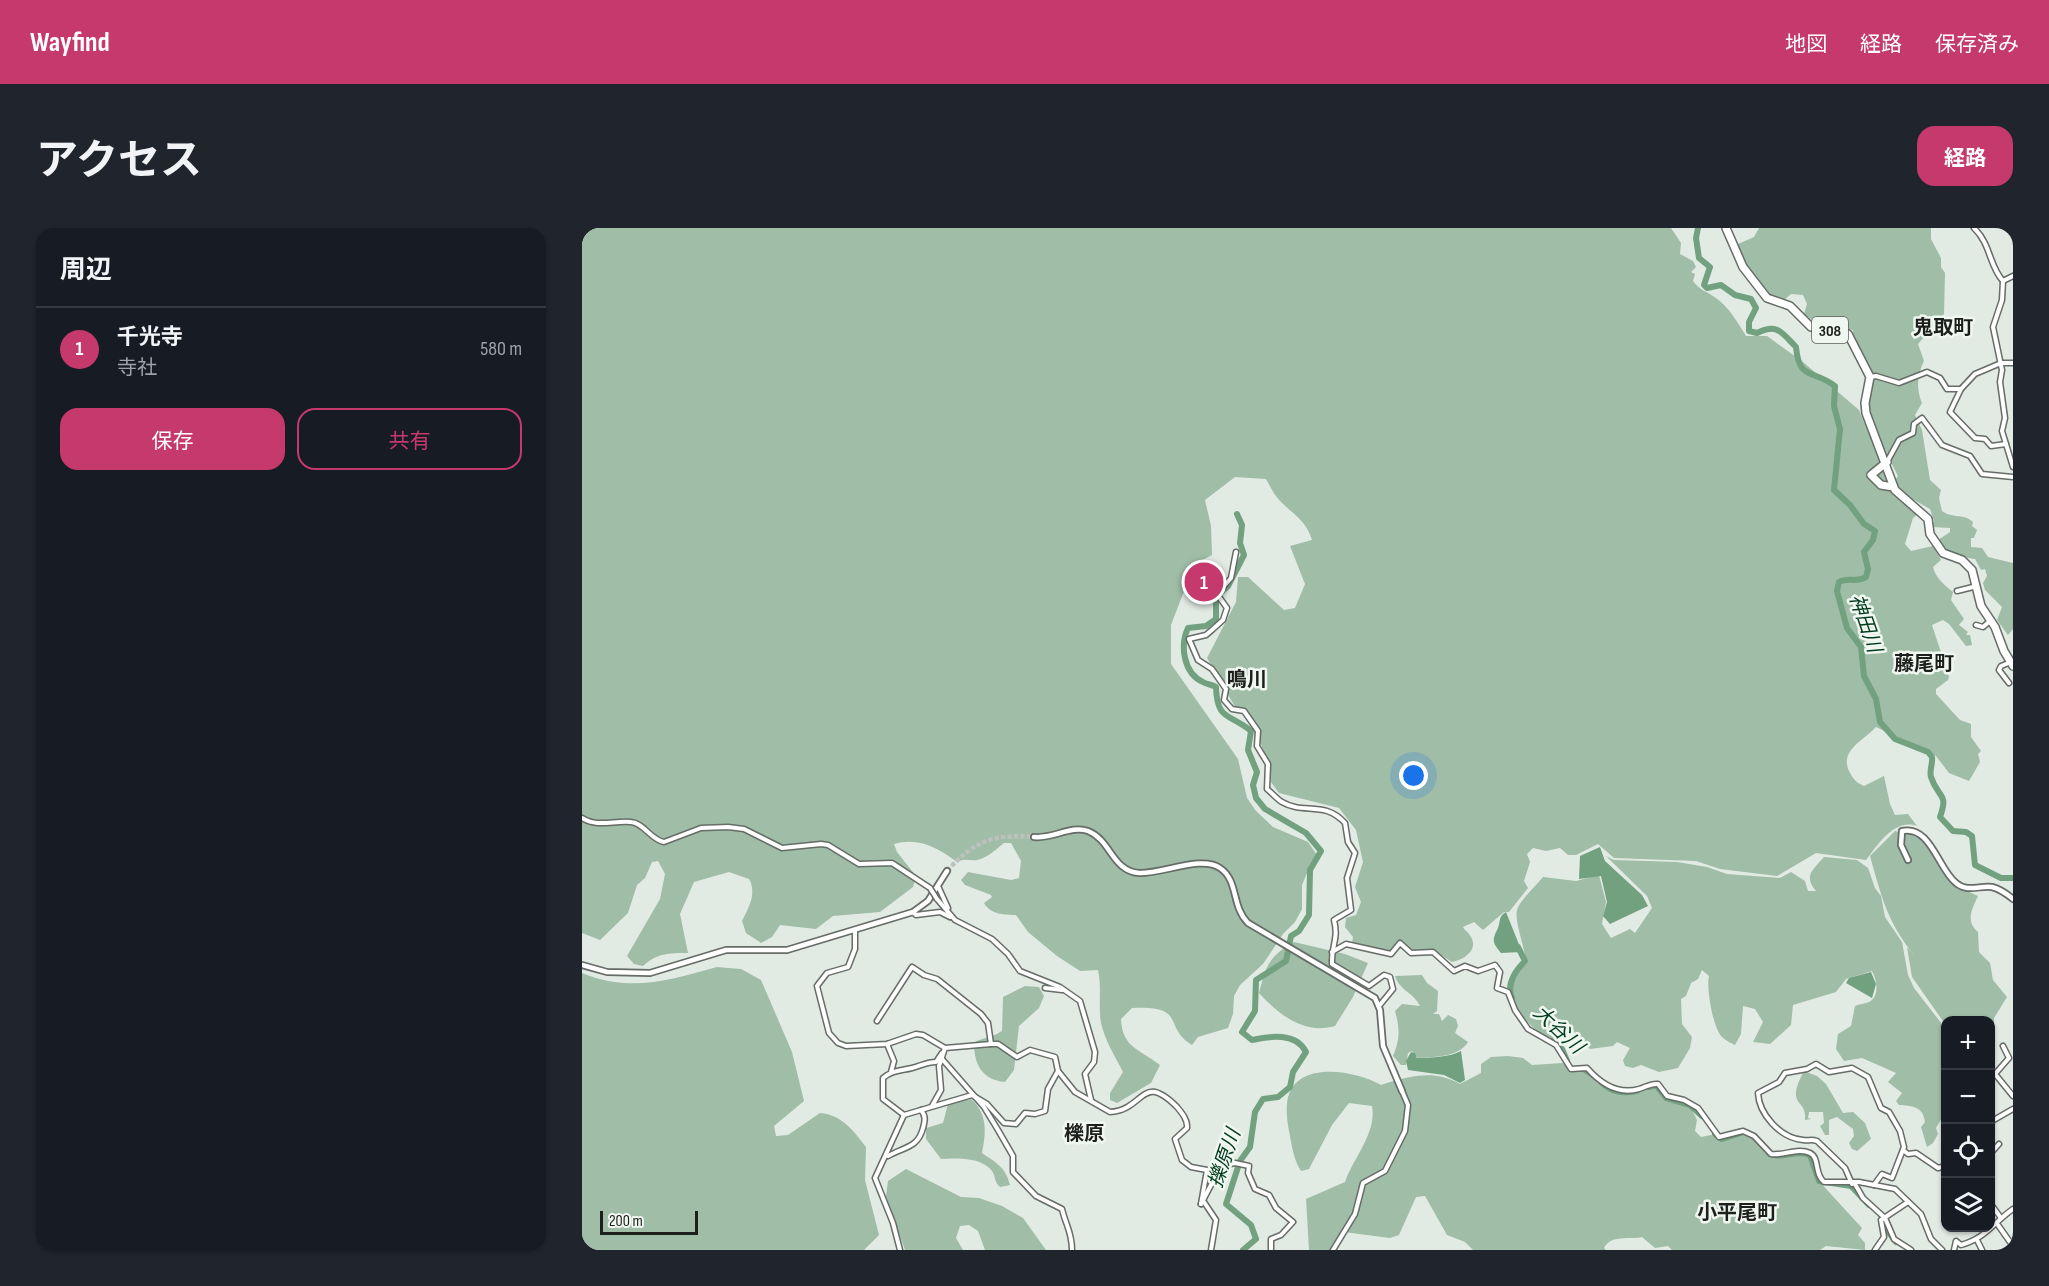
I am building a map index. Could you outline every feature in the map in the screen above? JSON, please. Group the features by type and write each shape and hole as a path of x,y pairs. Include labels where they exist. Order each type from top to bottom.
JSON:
{"highway":[{"name":"308","path":"1726,228 1738,258 1763,295 1794,308 1811,327 1847,333 1869,377"},
{"path":"1869,377 1865,408 1887,462 1893,487"},
{"path":"1887,462 1871,476 1881,485 1893,487 1928,519 1930,534 1943,553 1968,565 1977,585 1980,603 2012,664"}],"street":[{"path":"1974,228 1984,237 1997,273 2003,281 2002,300 1994,327 2001,363 2005,418 2002,431 2008,459 2013,467"},
{"path":"2003,281 2013,276"},
{"path":"2006,444 1991,446 1985,439 1975,438 1950,412 1961,388 1975,374 2001,363 2013,363"},
{"path":"1869,377 1876,376 1899,383 1927,372 1936,376 1949,390 1961,388"},
{"path":"1887,462 1899,440 1912,433 1914,424 1922,418 1942,445 1966,453 1981,473 2013,477"},
{"path":"1236,552 1232,578 1217,594 1227,608 1223,620 1206,635 1189,639 1198,660 1212,669 1217,681 1225,688 1224,700 1232,709 1244,711 1257,730 1257,746 1268,764 1267,789 1283,803 1306,808 1324,808 1346,823 1348,842 1355,854 1347,878 1351,907 1347,914 1334,920 1337,939 1332,952 1332,964 1365,984 1373,985 1384,975 1390,977 1393,989 1379,1006"},
{"path":"1957,591 1977,585"},
{"path":"1976,625 1983,627 1990,621"},
{"path":"2009,683 1999,670 2000,667 2012,664"},
{"path":"582,818 596,823 633,822 658,841 718,826 744,830 782,848 820,843 828,845 855,863 868,866 892,863 930,888 954,918"},
{"path":"1034,837 1047,838 1076,829 1087,831 1095,835 1121,867 1129,872 1150,874 1203,862 1215,865 1225,872 1232,883 1236,905 1248,923 1370,992 1379,1006 1383,1046 1408,1105 1405,1131 1385,1172 1363,1183 1356,1214 1333,1250"},
{"path":"1908,860 1901,842 1902,831 1907,830 1923,836 1956,883 1967,889 1994,888 2013,899"},
{"path":"582,965 607,972 650,973 726,950 787,950 913,912 928,901 947,871"},
{"path":"938,886 945,905 954,918"},
{"path":"913,912 916,915 942,912 954,918 992,939 1008,954 1020,971 1066,990 1081,1002 1092,1036 1094,1062 1084,1077 1091,1100"},
{"path":"855,930 855,949 848,967 827,973 819,980 818,986 829,1033 838,1043 846,1046 887,1044 916,1034 923,1035 944,1050 998,1044 1017,1057 1030,1050 1052,1056 1056,1060 1058,1071 1075,1092 1110,1112 1125,1109 1153,1090 1158,1091 1172,1103 1188,1124 1175,1139 1177,1152 1191,1167 1207,1170 1201,1204 1204,1202"},
{"path":"1332,952 1346,944 1391,954 1400,943 1411,953 1433,952 1454,971 1465,966 1478,971 1495,965 1500,972 1497,988 1508,992 1515,1010 1528,1029 1556,1046 1568,1067 1587,1068 1601,1082 1618,1090 1626,1091 1658,1084 1667,1096 1684,1100 1698,1108 1719,1137 1748,1131 1772,1154 1798,1150 1811,1153 1816,1158 1816,1170 1821,1180 1854,1184 1859,1182 1895,1189 1921,1214 1931,1239 1942,1250"},
{"path":"877,1021 912,967 924,975 937,979 981,1014 988,1023 991,1044"},
{"path":"1046,988 1066,990"},
{"path":"887,1044 894,1061 891,1072"},
{"path":"2004,1046 2008,1058 1995,1074 2013,1096"},
{"path":"932,1106 940,1090 939,1066 944,1050"},
{"path":"904,1115 883,1099 883,1078 891,1072 911,1069 925,1062 936,1062 944,1050"},
{"path":"942,1058 984,1107 1010,1151 1013,1172 1036,1196 1062,1209 1065,1222 1072,1232 1072,1250"},
{"path":"1874,1185 1882,1174 1892,1178 1903,1150 1900,1131 1889,1112 1881,1108 1868,1077 1852,1068 1829,1072 1818,1064 1807,1069 1785,1073 1779,1082 1758,1093 1759,1104 1775,1128 1802,1140 1817,1141 1845,1168 1863,1198 1884,1218 1894,1239 1911,1250"},
{"path":"904,1115 972,1095 987,1104 1004,1123 1016,1124 1025,1113 1035,1114 1045,1111 1048,1089 1058,1071"},
{"path":"1991,1124 1992,1121 2013,1109"},
{"path":"886,1157 921,1138 925,1121 921,1110"},
{"path":"900,1250 893,1223 875,1178 904,1115"},
{"path":"1995,1148 1998,1143"},
{"path":"1903,1150 1908,1154 1916,1153 1938,1168 1941,1167"},
{"path":"1210,1250 1216,1220 1204,1202 1205,1194 1217,1177 1221,1166 1235,1163 1249,1166 1248,1173 1255,1189 1269,1196 1276,1208 1293,1222 1281,1235 1271,1239 1271,1250"},
{"path":"1884,1218 1908,1202"},
{"path":"1954,1250 1956,1241 1960,1245 1977,1240 1998,1225 2001,1218 2013,1209"},
{"path":"1995,1210 2001,1218"},
{"path":"1875,1250 1884,1237 1884,1218"},
{"path":"1998,1225 2010,1242"},
{"path":"1977,1240 1982,1250"}],"shaded area":[{"path":"582,228 1671,228 1681,243 1680,254 1693,261 1696,267 1691,272 1695,274 1693,281 1725,306 1746,336 1767,336 1803,362 1859,410 1892,489 1918,514 1913,518 1905,544 1911,551 1933,546 1941,560 1933,567 1934,571 1953,592 1951,600 1964,619 1959,625 1968,632 1966,635 1970,635 1972,645 1966,646 1949,624 1943,620 1932,625 1949,677 1936,689 1936,694 1960,720 1971,724 1971,737 1981,751 1978,754 1980,762 1969,781 1949,773 1936,756 1876,727 1850,752 1847,765 1850,773 1864,786 1884,776 1890,804 1895,815 1908,814 1917,826 1901,826 1894,829 1887,834 1866,860 1816,853 1777,876 1720,869 1696,861 1614,858 1598,844 1576,855 1568,855 1560,848 1546,851 1533,848 1527,854 1530,862 1524,881 1528,888 1509,912 1504,912 1483,930 1474,922 1463,927 1473,944 1470,953 1461,959 1452,962 1435,951 1413,952 1401,941 1397,942 1389,953 1356,945 1352,943 1353,937 1345,927 1346,918 1356,915 1361,902 1355,887 1363,862 1356,830 1339,808 1279,793 1271,782 1270,766 1250,718 1234,705 1207,658 1236,602 1238,577 1248,577 1284,610 1295,608 1305,584 1290,546 1312,540 1306,526 1281,502 1266,479 1235,477 1205,500 1211,526 1212,555 1194,565 1171,625 1171,664 1238,759 1247,798 1256,811 1273,827 1308,842 1319,858 1307,873 1302,885 1302,909 1295,922 1283,934 1263,964 1240,985 1234,996 1233,1014 1228,1028 1198,1037 1192,1045 1183,1038 1168,1014 1149,1008 1132,1008 1121,1019 1125,1036 1133,1047 1160,1065 1151,1083 1117,1103 1110,1100 1110,1093 1123,1072 1101,1023 1098,970 1080,971 1057,956 1028,932 1016,915 990,910 984,903 992,897 991,895 965,885 961,880 968,872 1011,880 1019,878 1021,861 1011,843 1004,843 981,859 957,862 928,845 912,842 894,844 897,852 916,876 913,887 880,912 833,916 816,929 780,925 772,937 761,943 746,933 742,921 752,895 749,879 729,872 694,882 680,914 688,953 675,953 653,958 643,966 634,964 627,956 660,899 665,874 658,861 652,862 645,878 637,885 628,913 600,940 582,933"},
{"path":"1759,228 1931,228 1931,239 1941,258 1941,267 1945,273 1944,314 1918,344 1924,361 1918,382 1922,403 1915,415 1922,430 1930,480 1941,490 1939,498 1942,511 1973,522 1972,526 1977,530 1974,538 1971,538 1971,547 1982,548 1988,557 2013,563 2013,629 2008,635 1997,620 2002,607 1985,590 1983,583 1987,576 1985,569 1981,570 1975,559 1948,555 1938,540 1950,532 1950,528 1932,527 1934,521 1930,509 1900,492 1894,482 1898,476 1873,425 1868,404 1869,390 1875,377 1861,355 1853,330 1815,322 1804,314 1807,304 1803,295 1791,294 1784,300 1776,297 1760,286 1746,270 1738,244 1754,237"},
{"path":"1895,831 1920,837 1950,880 1956,886 1978,896 1971,919 1978,932 1979,952 1990,963 1993,980 2007,997 1995,1016 1941,1016 1941,1018 1912,977 1907,947 1915,956 1892,920 1882,897 1870,856"},
{"path":"1600,847 1605,861 1642,895 1648,906 1610,924 1603,916 1607,902 1601,876 1579,879 1580,856"},
{"path":"1606,856 1614,860 1677,862 1707,867 1727,874 1780,878 1791,872 1805,881 1808,891 1816,891 1810,876 1824,857 1857,860 1868,868 1875,888 1881,896 1885,917 1902,942 1908,975 1914,988 1941,1023 1941,1119 1936,1128 1938,1134 1933,1143 1927,1147 1921,1127 1925,1122 1922,1113 1912,1107 1899,1105 1896,1101 1902,1093 1888,1082 1896,1073 1862,1058 1844,1061 1836,1049 1838,1034 1851,1026 1855,1006 1869,1002 1875,996 1876,983 1872,971 1846,979 1836,992 1793,1005 1791,1025 1770,1044 1753,1042 1763,1022 1755,1009 1743,1006 1741,1034 1735,1045 1723,1038 1719,1032 1711,1008 1708,989 1709,976 1702,970 1698,979 1691,983 1686,996 1681,999 1682,1024 1692,1037 1690,1048 1678,1068 1659,1072 1641,1065 1633,1068 1625,1066 1623,1060 1630,1048 1617,1042 1613,1046 1590,1049 1577,1037 1572,1027 1551,1039 1540,1033 1522,1016 1513,995 1513,983 1517,972 1526,962 1516,915 1521,902 1543,877 1576,881 1599,875 1606,902 1602,924 1611,938 1630,929 1635,933 1652,908 1647,896"},
{"path":"1506,912 1522,952 1501,953 1495,943 1494,938 1501,917"},
{"path":"1294,942 1345,954 1368,963 1353,997 1335,1026 1313,1028 1292,1021 1259,993 1269,963 1279,952"},
{"path":"717,967 741,969 761,980 792,1052 804,1101 774,1126 776,1136 788,1135 820,1113 841,1120 852,1129 866,1147 865,1180 879,1235 864,1250 582,1250 582,973 600,979 633,983 666,980"},
{"path":"1871,972 1876,984 1872,998 1846,983 1849,978"},
{"path":"1422,975 1427,983 1438,991 1437,1011 1433,1014 1439,1014 1442,1021 1448,1015 1456,1019 1458,1026 1455,1033 1468,1042 1459,1051 1438,1056 1418,1058 1412,1051 1408,1053 1406,1065 1401,1065 1393,1056 1398,1034 1395,1011 1402,1004 1420,1006 1400,985 1395,976"},
{"path":"1025,986 1039,987 1044,996 1039,1008 1019,1026 1014,1070 1005,1082 997,1081 981,1070 976,1058 974,1043 1002,1031 1003,997"},
{"path":"1461,1051 1465,1080 1460,1083 1444,1075 1408,1070 1406,1061 1411,1052 1415,1053 1417,1058 1422,1058 1446,1056"},
{"path":"1491,1057 1523,1058 1532,1065 1563,1063 1570,1070 1588,1073 1602,1087 1618,1092 1637,1092 1655,1087 1666,1101 1691,1108 1697,1120 1695,1131 1701,1137 1711,1135 1722,1141 1747,1134 1772,1157 1808,1155 1812,1159 1817,1179 1862,1228 1858,1235 1865,1243 1865,1250 1826,1246 1820,1250 1672,1250 1668,1246 1655,1248 1642,1237 1616,1239 1607,1244 1604,1248 1606,1250 1473,1250 1465,1242 1447,1235 1425,1196 1416,1197 1399,1235 1390,1238 1344,1232 1337,1250 1309,1250 1306,1199 1345,1182 1368,1136 1373,1116 1372,1106 1349,1103 1332,1125 1309,1169 1301,1171 1293,1152 1287,1112 1289,1094 1296,1083 1306,1076 1331,1072 1359,1076 1381,1085 1411,1077 1431,1075 1450,1079 1460,1084 1481,1073 1481,1064"},
{"path":"1804,1071 1817,1076 1826,1084 1843,1113 1853,1112 1865,1123 1871,1139 1857,1151 1852,1149 1849,1143 1854,1136 1853,1129 1837,1117 1829,1120 1829,1135 1825,1135 1820,1126 1824,1123 1823,1112 1809,1112 1808,1118 1811,1119 1805,1120 1805,1113 1796,1097 1798,1083"},
{"path":"971,1099 983,1117 982,1153 1003,1169 1010,1185 1000,1187 992,1171 982,1163 968,1159 941,1159 926,1139 926,1128 943,1123 948,1104"},
{"path":"906,1169 961,1197 979,1198 1002,1206 1023,1218 1046,1250 985,1250 978,1231 969,1225 960,1226 956,1238 963,1250 905,1250 886,1196 888,1181"}],"waterway":[{"name":"神田川","path":"1698,228 1696,238 1699,258 1710,267 1704,285 1707,288 1721,285 1735,295 1751,299 1756,308 1749,322 1749,331 1757,333 1775,329 1783,333 1796,347 1800,365 1804,370 1835,386 1834,406 1840,429 1834,490 1850,505 1864,524 1875,531 1873,540 1864,552 1868,569 1866,577 1839,582 1837,591 1847,628 1861,647 1864,676 1876,699 1880,722 1895,739 1928,752 1932,757 1931,777 1943,799 1940,817 1953,831 1966,832 1972,836 1975,865 2001,878 2013,878"},
{"name":"擽原川","path":"1237,514 1242,525 1240,543 1244,555 1228,586 1216,597 1216,619 1206,626 1188,628 1184,642 1185,658 1196,678 1216,687 1222,711 1251,731 1248,750 1257,772 1253,785 1256,798 1265,809 1306,833 1321,851 1310,870 1309,915 1299,931 1291,936 1286,961 1256,980 1255,1011 1242,1032 1252,1040 1267,1037 1289,1038 1296,1041 1306,1052 1293,1072 1290,1087 1278,1097 1263,1099 1255,1112 1250,1147 1240,1161 1226,1204 1251,1225 1256,1239 1243,1250"},
{"name":"大谷川","path":"1512,998 1511,983 1515,973 1525,961 1518,947"},
{"name":"大谷川","path":"1552,1041 1562,1049 1567,1061"},
{"name":"大谷川","path":"1580,1068 1610,1089 1626,1092 1637,1091"},
{"name":"大谷川","path":"1649,1087 1656,1085 1666,1098 1690,1105 1702,1116"},
{"name":"大谷川","path":"1715,1134 1722,1139 1741,1133"},
{"name":"大谷川","path":"1769,1153 1810,1155 1819,1181 1851,1186 1869,1205"},
{"name":"大谷川","path":"1881,1215 1887,1230 1896,1242"},
{"path":"582,1245 585,1250"}],"tunnel":[{"path":"947,871 967,852 986,841 1007,837 1034,837"}],"place":[{"name":"千光寺","path":"1204,582"}],"district":[{"name":"鬼取町","path":"1943,327"},
{"name":"藤尾町","path":"1924,663"},
{"name":"鳴川","path":"1247,679"},
{"name":"櫟原","path":"1084,1133"},
{"name":"小平尾町","path":"1737,1212"}]}
